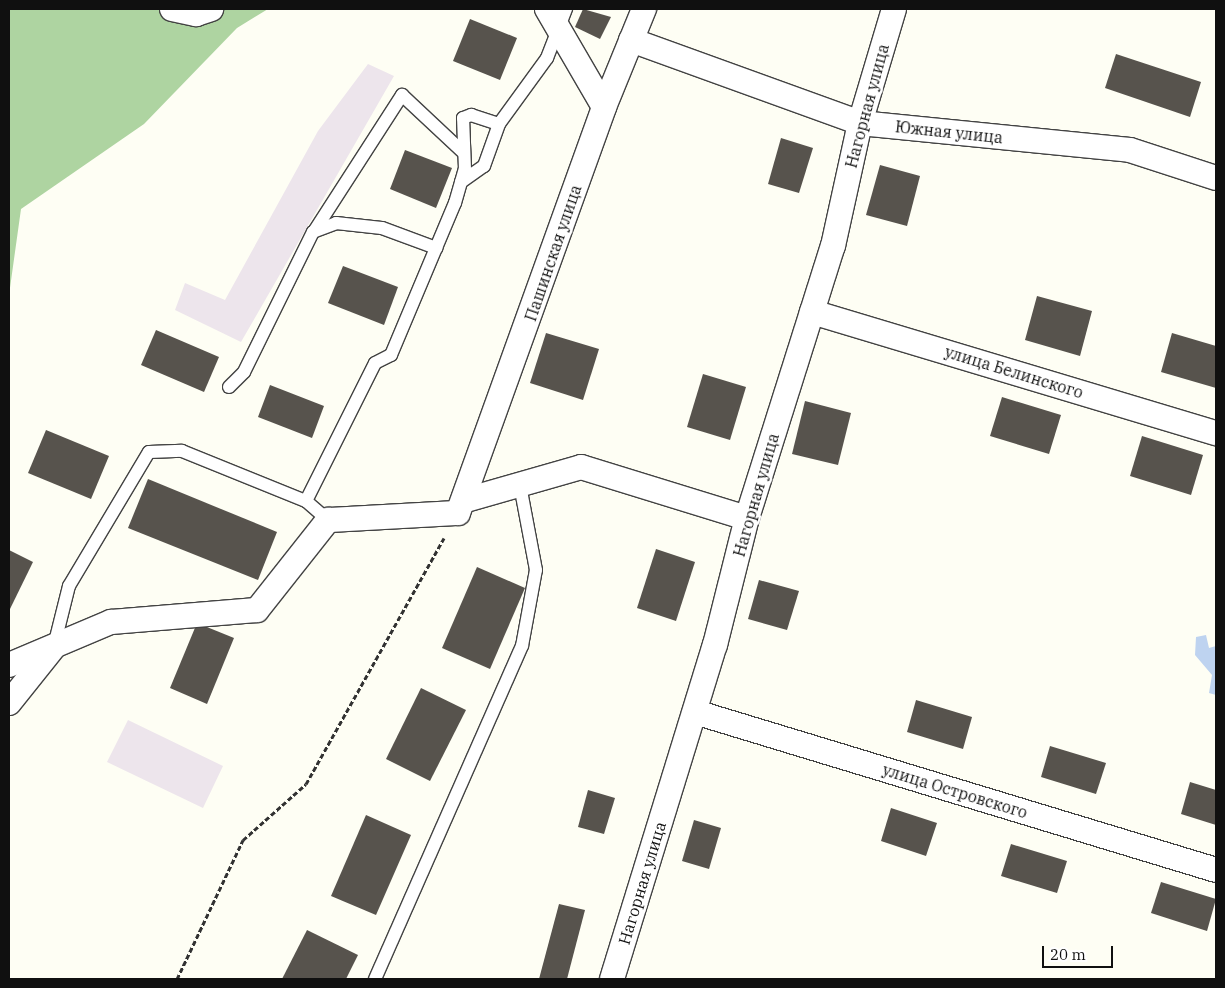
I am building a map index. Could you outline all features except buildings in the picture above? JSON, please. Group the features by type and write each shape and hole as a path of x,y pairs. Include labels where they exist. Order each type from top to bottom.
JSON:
{"street":[{"path":"172,9 196,14 211,9"},
{"name":"Пашинская улица","path":"462,507 604,107 644,9"},
{"name":"Нагорная улица","path":"612,979 694,712 747,518 833,246 860,123 894,9"},
{"path":"557,14 604,107"},
{"name":"Южная улица","path":"631,40 860,123 1130,150 1216,178"},
{"name":"улица Белинского","path":"812,312 1216,433"},
{"path":"9,665 111,622 257,610 328,520 462,507 520,485 581,467 747,518"},
{"path":"9,703 54,646"},
{"name":"улица Островского","path":"694,712 1216,870"}],"lane":[{"path":"461,182 484,166 499,124 547,58 557,14"},
{"path":"229,387 244,372 313,232 329,214 402,95 464,153"},
{"path":"306,501 375,363 391,355 436,248 461,182 464,153 462,118 470,115 499,124"},
{"path":"313,232 336,223 382,228 436,248"},
{"path":"54,646 69,586 149,452 182,451 306,501 328,520"},
{"path":"376,979 522,646 536,570 520,485"}],"path":[{"path":"177,979 243,840 306,784 462,507"}],"shaded area":[{"path":"368,64 394,76 241,342 175,310 185,283 225,300 318,131"},
{"path":"128,720 223,766 203,808 107,762"}],"green space":[{"path":"9,9 268,9 237,28 144,124 21,209 9,295"}],"water":[{"path":"1206,635 1209,648 1216,646 1216,695 1209,693 1212,675 1195,655 1196,637"}]}
